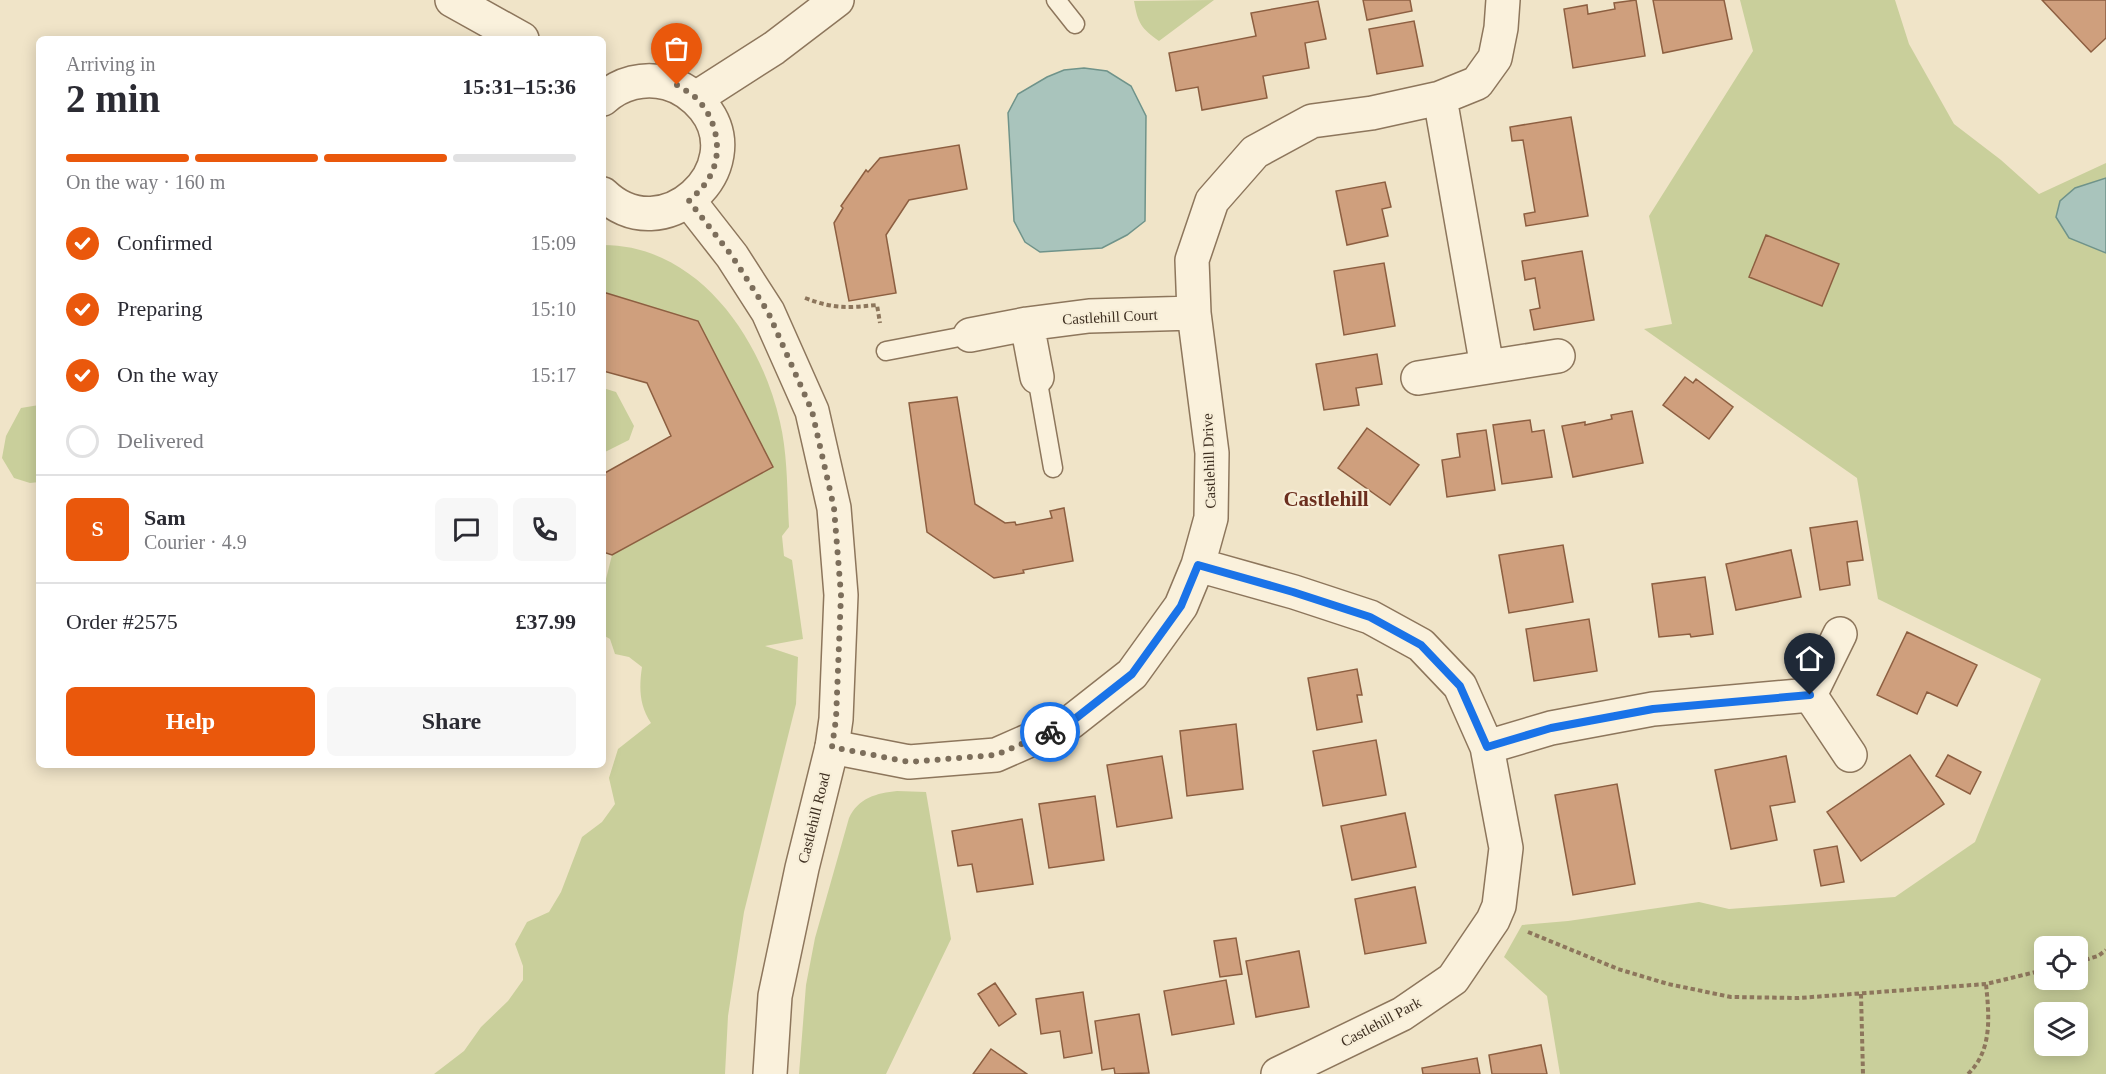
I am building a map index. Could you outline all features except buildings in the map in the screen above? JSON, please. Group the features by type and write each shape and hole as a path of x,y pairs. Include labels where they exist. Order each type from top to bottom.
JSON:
{"street":[{"path":"452,0 517,36"},
{"path":"696,98 774,48 837,0"},
{"name":"Castlehill Drive","path":"832,747 909,762 996,755 1071,722 1132,674 1181,606 1198,565 1211,518 1212,453 1194,313 1192,260 1212,201 1255,152 1312,121 1372,113 1440,98 1478,83 1495,58 1501,28 1503,0"},
{"path":"606,92 632,82 654,80 677,85 696,98 708,113 715,131 717,151 713,171 703,188 689,201 670,211 649,214 629,211 606,197"},
{"path":"1440,98 1487,366"},
{"name":"Castlehill Road","path":"689,201 732,256 768,312 812,411 834,508 841,595 836,719 832,747 802,868 775,996 770,1074"},
{"name":"Castlehill Court","path":"970,335 1027,324 1089,316 1194,313"},
{"path":"1027,324 1037,377"},
{"path":"1418,378 1558,356"},
{"name":"Castlehill Park","path":"1198,565 1370,617 1421,645 1460,686 1487,747 1506,848 1499,906 1493,920 1453,979 1402,1014 1278,1074"},
{"path":"1810,695 1840,634"},
{"path":"1487,747 1551,728 1653,709 1810,695"},
{"path":"1810,695 1850,755"}],"lane":[{"path":"1056,0 1075,24"},
{"path":"885,351 970,335"},
{"path":"1037,377 1053,468"}],"path":[{"path":"805,298 826,306 877,305 885,351"},
{"path":"1493,920 1618,969 1668,984 1731,998 1799,998 1986,984 2034,972"},
{"path":"2088,959 2106,950"},
{"path":"2098,956 2106,957"},
{"path":"1968,1074 1984,1049 1988,1029 1986,984"},
{"path":"1860,994 1863,1074"}],"green space":[{"path":"1214,0 1159,41 1141,25 1134,1"},
{"path":"1740,0 1895,0 1909,44 1954,124 2001,160 2039,194 2106,163 2106,1074 1560,1074 1547,996 1504,957 1522,925 1568,921 1699,902 1729,909 1895,897 1975,842 2041,679 1878,599 1857,478 1644,329 1672,324 1649,216 1753,51"},
{"path":"606,245 637,249 668,261 696,279 720,302 741,329 758,359 771,390 783,435 789,527 782,536 784,556 792,560 803,639 765,646 798,657 796,704 744,912 728,1016 725,1074 434,1074 464,1051 481,1027 508,1001 523,980 523,966 515,944 527,922 549,912 561,892 582,837 602,822 615,804 609,778 618,749 651,723 641,696 642,667 629,657 615,654 610,639 606,637 606,579 612,555 773,467 698,322 606,293"},
{"path":"606,389 616,392 634,426 629,440 606,452"},
{"path":"36,406 36,482 30,483 14,478 2,458 6,436 21,408"},
{"path":"926,792 951,939 886,1074 799,1074 806,985 815,938 849,818 863,801 882,793"}],"water":[{"path":"1084,68 1107,71 1131,86 1146,116 1145,221 1127,235 1102,248 1040,252 1025,242 1014,221 1008,113 1018,94 1064,70"},
{"path":"2106,178 2106,253 2069,238 2056,217 2060,201 2075,188"}],"way so far":[{"path":"677,85 696,98 708,113 715,131 717,151 713,171 703,188 689,201 732,256 768,312 812,411 834,508 841,595 836,719 832,747 909,762 996,755 1050,732"}],"district":[{"name":"Castlehill","path":"1326,499"}],"route":[{"path":"1050,732 1071,722 1132,674 1181,606 1198,565 1370,617 1421,645 1460,686 1487,747 1551,728 1653,709 1810,695"}]}
